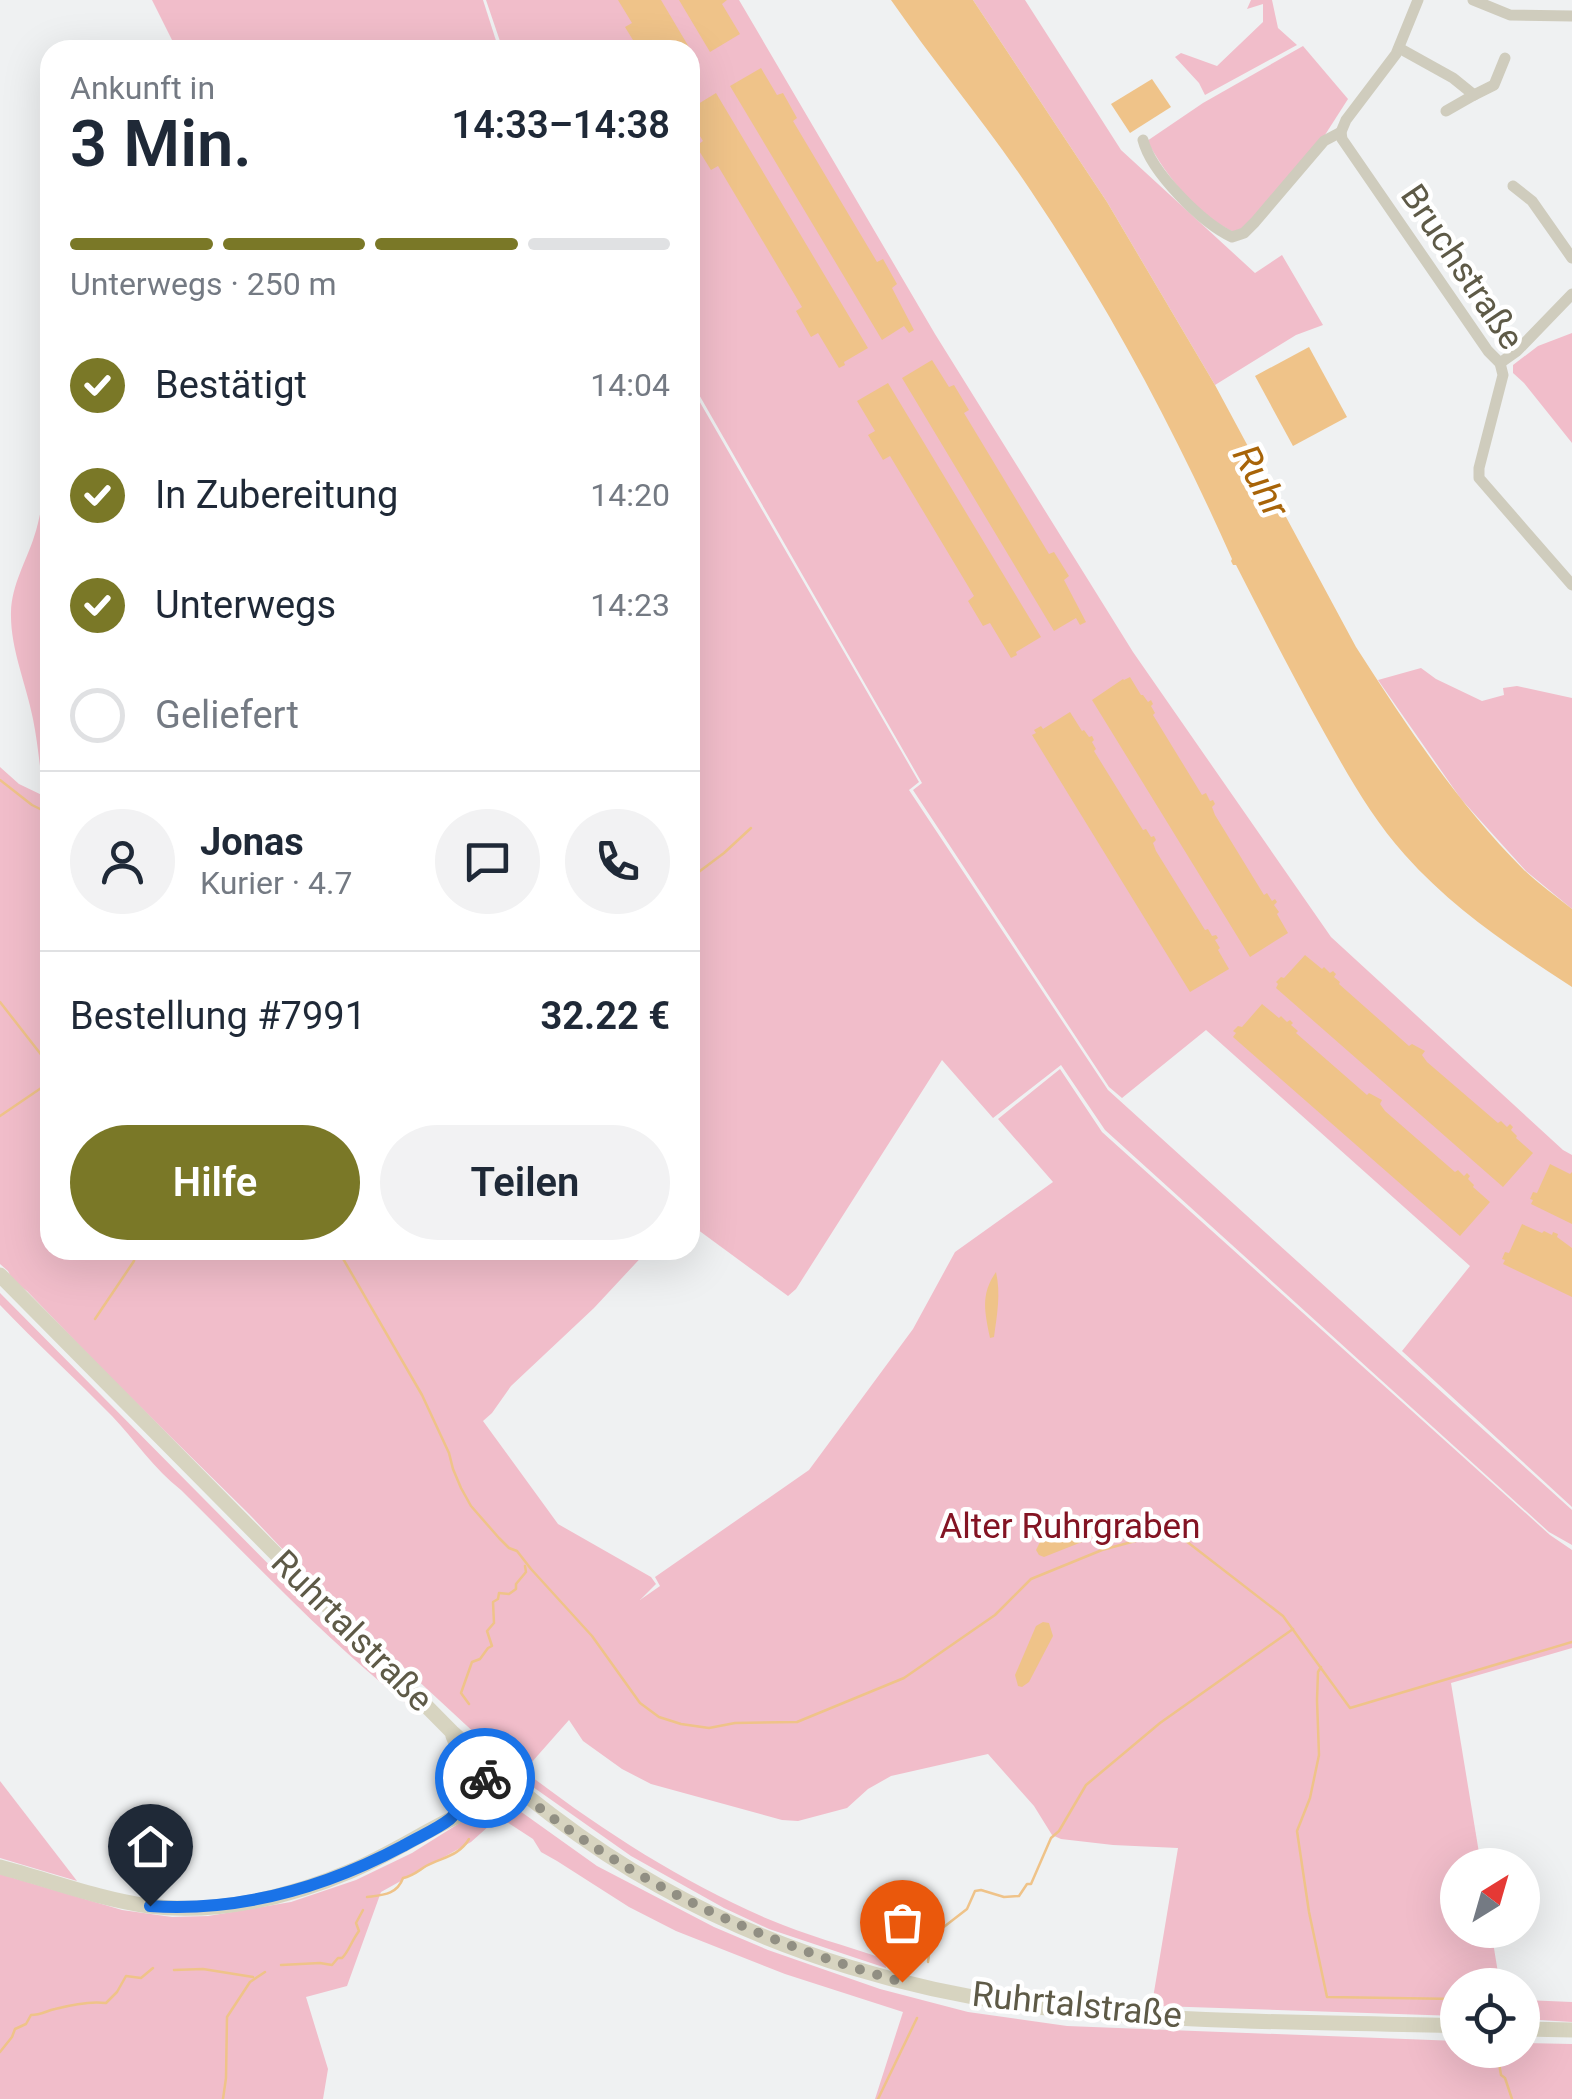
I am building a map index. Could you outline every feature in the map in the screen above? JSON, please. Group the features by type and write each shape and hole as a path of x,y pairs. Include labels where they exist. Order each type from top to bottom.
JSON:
{"main road":[{"name":"Ruhrtalstraße","path":"0,1274 452,1732 560,1823 690,1903 850,1967 902,1982 1018,2004 1162,2017 1440,2025"},
{"path":"452,1732 464,1762 466,1790 454,1817"},
{"path":"462,1801 500,1775"},
{"path":"0,1866 150,1906 239,1903 300,1890 350,1872 486,1802 500,1775"},
{"path":"1540,2029 1572,2030"}],"street":[{"path":"1143,140 1172,186 1222,232 1232,237 1244,233 1324,142 1341,132 1399,48 1418,0"},
{"path":"1473,0 1515,16 1572,16"},
{"path":"1399,48 1453,78 1474,96"},
{"path":"1446,111 1494,84 1505,58"},
{"name":"Bruchstraße","path":"1341,132 1347,148 1500,364 1503,375 1479,478 1572,585"},
{"path":"1513,186 1532,202 1572,258"},
{"path":"1500,364 1572,294"}],"green space":[{"path":"152,0 483,0 496,40 172,40"},
{"path":"486,0 739,0 935,334 1133,652 1331,937 1572,1155 1572,1507 1402,1351 1470,1266 1206,1030 1122,1098 1109,1087 913,790 922,783 700,396 700,40 500,40"},
{"path":"973,0 1025,0 1121,150 1255,273 1282,255 1323,325 1296,335 1215,385 1107,202"},
{"path":"1251,0 1272,0 1278,28 1297,45 1205,95 1175,57 1181,53 1217,66 1263,22 1263,4 1247,9"},
{"path":"1303,46 1348,99 1323,138 1250,224 1236,233 1208,216 1184,194 1147,141 1203,103"},
{"path":"1572,333 1572,443 1513,373 1513,365 1538,346"},
{"path":"700,402 919,782 909,790 1108,1090 1572,1510 1572,1545 1549,1532 1105,1130 1061,1065 993,1118 942,1060 788,1296 700,1231"},
{"name":"Alter Ruhrgraben","path":"40,515 40,766 11,625 17,583"},
{"path":"1421,668 1482,701 1504,695 1503,688 1517,686 1572,698 1572,909 1526,871 1461,799 1378,680"},
{"name":"Alter Ruhrgraben","path":"0,767 19,784 40,794 40,1260 639,1260 511,1386 483,1421 558,1524 651,1577 656,1584 640,1600 660,1586 655,1577 809,1470 913,1329 955,1252 1053,1182 998,1119 1060,1069 1102,1132 1550,1535 1572,1550 1572,1648 1451,1683 1478,1848 1440,1848 1440,1948 1494,1948 1497,1968 1440,1968 1440,2015 1152,2004 1178,1848 1113,1845 1052,1835 1034,1806 988,1754 891,1776 868,1789 847,1808 798,1821 651,1784 583,1741 569,1720 524,1771 611,1833 703,1888 782,1925 885,1959 886,1968 769,1929 724,1908 631,1856 533,1787 332,1601 0,1264"},
{"path":"0,1293 407,1704 319,1627 162,1473 112,1416 0,1305"},
{"path":"0,1781 77,1881 0,1858"},
{"path":"506,1801 597,1866 714,1927 880,1989 968,2012 1067,2026 1440,2040 1440,2068 1540,2068 1540,2043 1572,2044 1572,2099 875,2099 903,2012 785,1974 676,1931 629,1907 541,1852 533,1839 499,1817 471,1842 381,1892 347,1986 306,1997 328,2069 323,2099 0,2099 0,1874 122,1910 172,1917 208,1916 291,1902 356,1880 412,1853 466,1819"},
{"path":"1540,2001 1572,2002 1572,2022 1540,2020"}],"water":[{"path":"618,0 661,0 685,40 633,40 625,27 632,23"},
{"path":"679,0 727,0 722,4 740,34 710,52"},
{"name":"Ruhr","path":"891,0 973,0 1107,202 1215,385 1356,647 1394,705 1455,791 1500,845 1572,909 1572,987 1505,942 1443,893 1405,855 1372,812 1233,565 1164,417 1087,279 1014,167"},
{"path":"761,68 777,95 783,93 797,118 793,121 877,262 883,259 897,284 892,288 914,330 909,333 904,326 882,340 730,86"},
{"path":"1152,79 1171,107 1130,133 1111,104"},
{"path":"716,93 868,348 844,362 845,365 839,368 818,333 811,337 796,311 802,307 718,166 711,170 700,152 700,103"},
{"path":"1309,347 1347,417 1293,446 1255,376"},
{"path":"932,360 949,387 954,385 969,410 964,413 1049,554 1054,552 1069,576 1064,580 1086,622 1080,625 1076,618 1054,631 902,378"},
{"path":"888,383 1041,637 1011,658 990,623 983,626 968,601 974,596 890,456 883,460 868,435 875,431 857,401"},
{"path":"1130,677 1141,695 1148,702 1151,700 1153,715 1202,795 1206,793 1213,800 1215,815 1264,895 1267,893 1277,902 1277,914 1288,933 1250,957 1092,700"},
{"path":"1070,712 1082,731 1092,736 1094,751 1143,830 1154,836 1156,851 1205,930 1218,938 1218,950 1229,969 1190,992 1032,735 1034,730 1041,726 1043,729"},
{"path":"1305,955 1322,969 1333,971 1339,984 1409,1046 1425,1051 1422,1055 1427,1062 1498,1123 1513,1127 1516,1138 1533,1153 1503,1187 1276,988 1276,982"},
{"path":"1262,1004 1279,1018 1290,1020 1296,1033 1367,1095 1382,1100 1385,1111 1455,1172 1470,1176 1473,1187 1490,1202 1460,1236 1233,1037 1233,1031 1242,1027"},
{"path":"1550,1164 1572,1172 1572,1224 1531,1204 1533,1192 1537,1193"},
{"path":"1522,1224 1542,1233 1558,1234 1572,1248 1572,1297 1503,1264 1505,1252 1509,1253"},
{"path":"996,1272 997,1313 994,1337 990,1338 986,1296"},
{"path":"1074,1521 1088,1522 1099,1533 1044,1557 1039,1555 1036,1550 1040,1542"},
{"path":"1049,1623 1053,1636 1029,1682 1018,1686 1015,1675 1036,1626"}],"waterway":[{"name":"Alter Ruhrgraben","path":"0,780 40,809"},
{"path":"700,871 751,828"},
{"path":"0,1002 40,1053"},
{"path":"0,1116 40,1089"},
{"path":"95,1319 134,1260"},
{"name":"Alter Ruhrgraben","path":"344,1260 422,1395 471,1506 509,1548 517,1551 592,1636 640,1703 659,1717 681,1724 709,1728 735,1723 797,1722 904,1678 995,1615 1031,1579 1102,1550 1177,1534 1283,1616 1350,1708 1572,1642"},
{"path":"469,1704 461,1693 472,1662 492,1646 487,1631 494,1623 493,1602 499,1593 509,1594 516,1589 526,1572 525,1566"},
{"path":"928,1962 931,1940 967,1909 975,1891 1019,1896 1031,1884 1051,1838 1086,1785 1160,1723 1293,1629"},
{"path":"1321,1667 1317,1700 1319,1755 1310,1798 1297,1831 1327,1997 1440,1999"},
{"path":"367,1897 393,1891 403,1878 455,1853 469,1839"},
{"path":"281,1965 332,1965 344,1956 359,1931 356,1923 363,1910"},
{"path":"0,2052 15,2029 26,2024 31,2015 74,2005 106,2003 126,1976 141,1978 153,1968"},
{"path":"174,1970 203,1969 253,1977"},
{"path":"223,2099 227,2017 250,1982 265,1972"},
{"path":"878,2099 917,2018"},
{"path":"1500,2068 1512,2099"}],"way so far":[{"path":"485,1778 494,1770 560,1823 621,1864 705,1910 790,1946 902,1982"}],"route":[{"path":"150,1906 239,1903 325,1882 384,1856 454,1817 462,1801 485,1778"}]}
